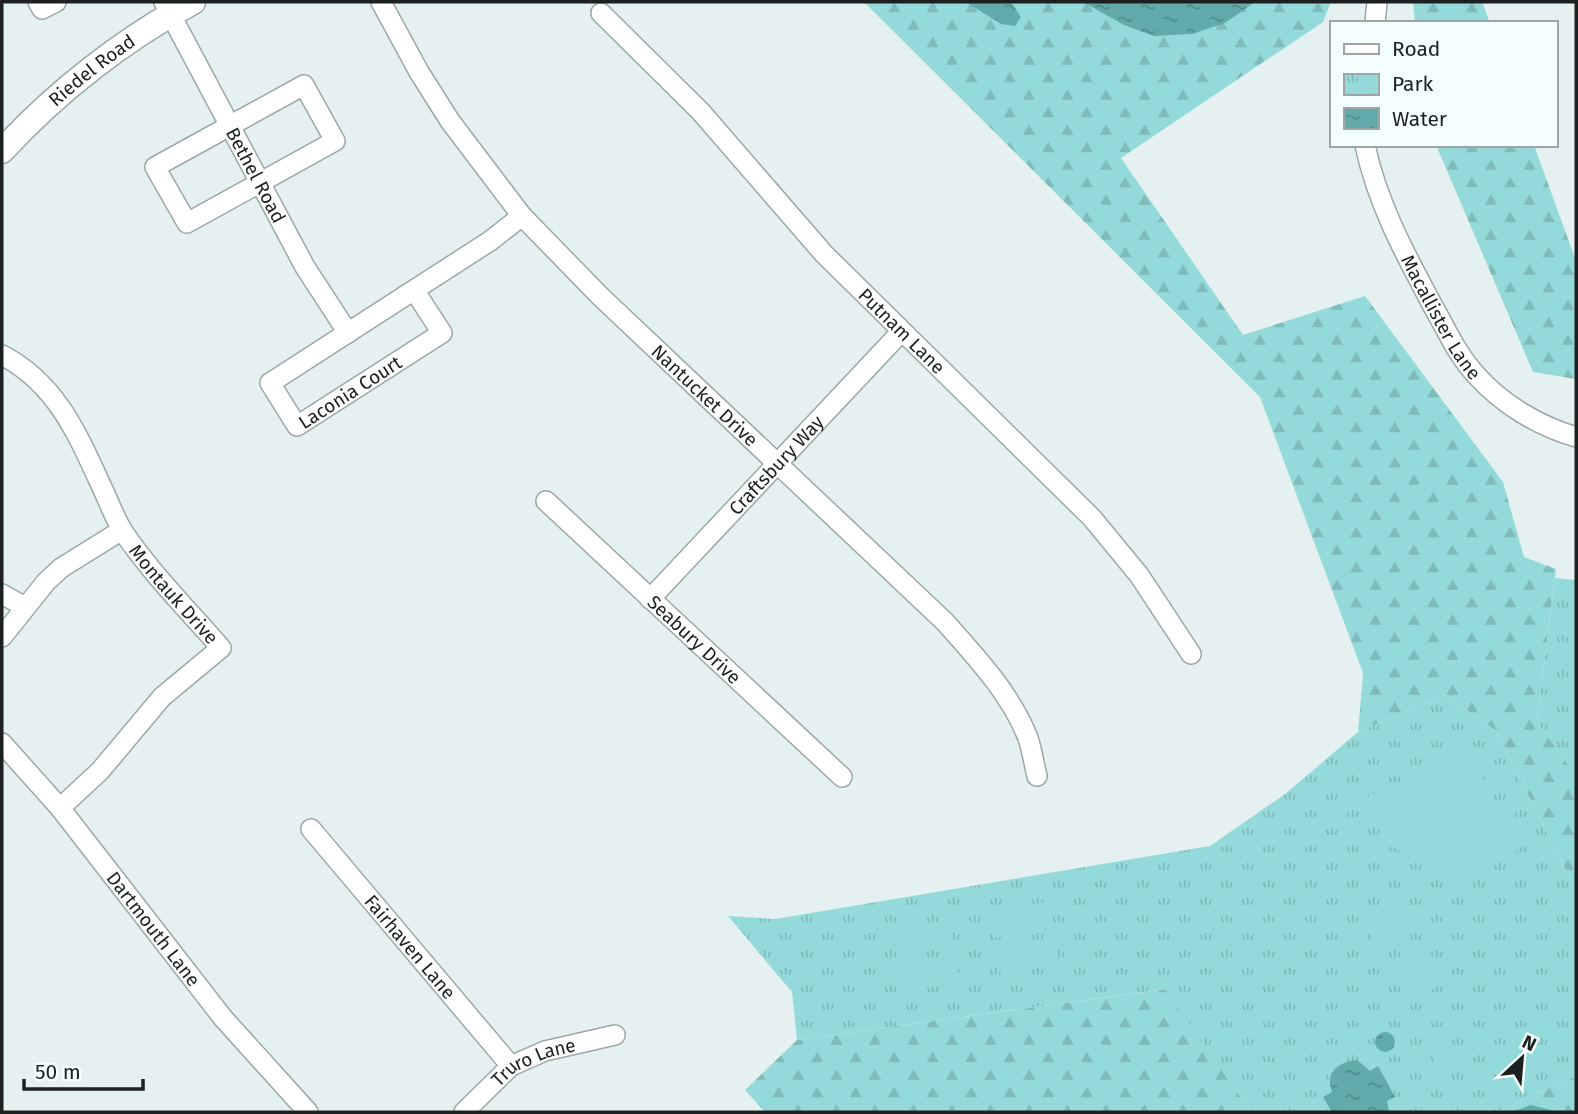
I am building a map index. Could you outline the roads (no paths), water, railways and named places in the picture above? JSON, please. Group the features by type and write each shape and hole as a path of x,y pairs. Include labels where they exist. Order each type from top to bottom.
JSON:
{"street":[{"path":"38,2 42,9 56,2"},
{"name":"Riedel Road","path":"2,151 55,99 167,8 193,2"},
{"name":"Nantucket Drive","path":"381,2 419,72 450,121 522,216 585,281 917,593 969,648 1016,712 1029,741 1037,776"},
{"path":"1375,21 1377,2"},
{"name":"Bethel Road","path":"167,8 305,267 348,332"},
{"name":"Putnam Lane","path":"601,13 701,111 824,254 1092,518 1139,575 1191,654"},
{"path":"304,85 335,141 260,182 187,223 155,167 304,85"},
{"name":"Macallister Lane","path":"1366,147 1378,194 1390,222 1457,350 1476,375 1500,398 1527,416 1576,438"},
{"name":"Laconia Court","path":"414,290 442,333 297,426 270,383 348,332 490,241 522,216"},
{"name":"Craftsbury Way","path":"650,599 901,332"},
{"name":"Montauk Drive","path":"2,355 30,374 64,411 122,530 221,648 163,697 100,771 60,808"},
{"name":"Seabury Drive","path":"546,501 842,777"},
{"path":"2,637 61,568 122,530"},
{"path":"2,594 25,607"},
{"name":"Dartmouth Lane","path":"2,743 60,808 223,1018 308,1112"},
{"name":"Fairhaven Lane","path":"310,829 511,1066"},
{"name":"Truro Lane","path":"464,1112 511,1066 545,1051 615,1035"}],"water":[{"path":"966,2 1011,2 1021,17 1015,26 1001,24"},
{"path":"1083,2 1255,2 1225,23 1192,34 1154,36 1124,25"},
{"path":"1385,1032 1392,1035 1395,1042 1392,1049 1385,1052 1378,1049 1375,1042 1378,1035"},
{"path":"1357,1060 1370,1071 1378,1066 1395,1097 1387,1101 1389,1112 1332,1112 1323,1097 1332,1092 1332,1074 1338,1066"},
{"path":"1531,1105 1558,1112 1512,1112"}]}
